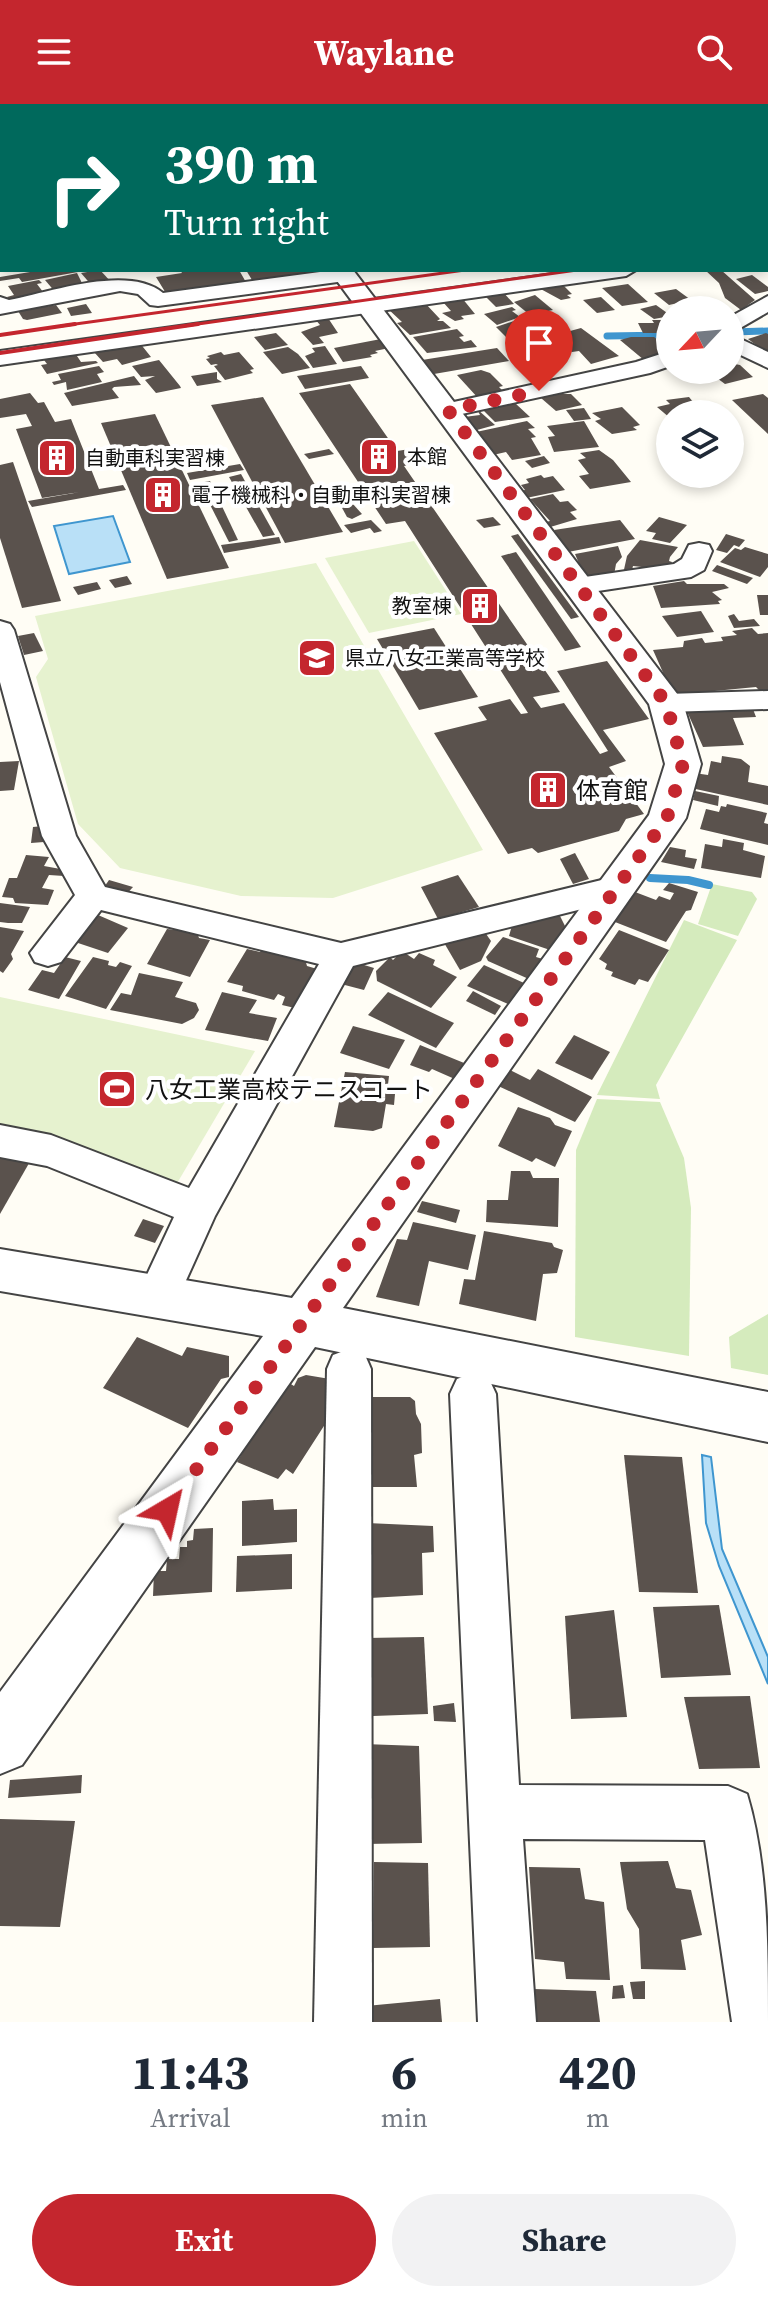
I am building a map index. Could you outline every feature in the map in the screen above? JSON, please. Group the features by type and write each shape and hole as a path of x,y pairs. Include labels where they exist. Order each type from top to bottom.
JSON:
{"street":[{"path":"0,303 3,308 120,285 144,288 158,300 351,284 587,272"},
{"path":"0,358 351,284"},
{"path":"0,1743 667,818 683,764 666,703 351,284"},
{"path":"744,318 768,302"},
{"path":"744,348 768,361"},
{"path":"448,410 656,363"},
{"path":"578,586 681,571 694,564 699,551"},
{"path":"0,630 59,836 93,896 341,956 614,889"},
{"path":"666,703 768,700"},
{"path":"48,953 93,896"},
{"path":"159,1294 198,1209 341,956"},
{"path":"0,1141 51,1151 198,1209"},
{"path":"0,1270 159,1294 768,1417"},
{"path":"343,2022 349,1369"},
{"path":"473,1394 507,2022"},
{"path":"494,1812 728,1813 761,2022"}],"green space":[{"path":"414,541 461,614 369,633 325,558"},
{"path":"316,563 483,850 333,898 241,896 120,868 78,824 36,677 48,659 35,616"},
{"path":"712,884 752,892 757,899 738,936 698,924"},
{"path":"684,920 737,940 656,1085 660,1099 597,1095"},
{"name":"八女工業高校テニスコート","path":"0,997 255,1051 176,1185 0,1127"},
{"path":"597,1099 660,1102 684,1158 691,1208 689,1356 575,1337 576,1150"},
{"path":"768,1314 768,1375 731,1368 729,1337"}],"water":[{"path":"113,516 130,562 69,574 54,526"},
{"path":"702,1455 711,1457 722,1549 768,1657 768,1684 719,1566 706,1523"}],"building":[{"path":"30,272 78,272 22,282 19,278 0,281 0,277"},
{"path":"102,272 112,283 93,287 81,273"},
{"path":"240,272 247,284 167,295 156,277 182,273"},
{"path":"247,272 319,272 252,280"},
{"path":"707,272 723,272 755,300 744,308 744,296 724,296 719,283"},
{"path":"77,273 84,287 56,293 45,280"},
{"path":"752,275 768,287 768,291 755,294 736,279"},
{"path":"39,280 42,283 37,284 43,292 36,294 38,296 11,302 7,297 14,295 8,286"},
{"path":"561,283 572,294 567,295 571,298 561,300 537,287"},
{"path":"628,284 648,302 622,306 602,288"},
{"path":"676,289 686,296 658,296 654,293"},
{"path":"502,291 514,304 496,307 483,294"},
{"path":"535,295 553,310 530,315 514,302"},
{"path":"601,297 615,310 597,313 583,300"},
{"path":"462,298 475,314 461,316 464,319 455,321 442,313 451,311 442,301"},
{"path":"424,302 440,319 437,321 443,321 451,328 410,335 387,308"},
{"path":"86,304 92,313 71,316 67,308"},
{"path":"56,305 62,313 27,320 18,311"},
{"path":"656,305 656,319 654,319 640,309"},
{"path":"512,307 516,310 512,311 520,317 497,325 484,314"},
{"path":"326,315 338,333 319,337 324,343 313,345 301,332 320,325 314,318"},
{"path":"517,320 531,325 542,335 519,342 506,337 496,327"},
{"path":"652,320 656,320 656,333 643,333 638,323 654,323"},
{"path":"581,328 619,356 591,364 579,351 572,352 567,348 572,347 568,343 563,344 552,336"},
{"path":"457,329 464,336 459,337 464,342 471,340 477,347 427,353 413,337"},
{"path":"276,333 288,345 265,350 254,337"},
{"path":"768,334 768,354 748,339"},
{"path":"654,337 656,357 644,360 620,340"},
{"path":"381,339 389,348 375,351 378,353 370,355 372,357 343,362 334,348"},
{"path":"541,340 564,357 538,364 515,346"},
{"path":"139,342 151,357 122,365 117,359 103,362 94,352"},
{"path":"325,346 337,364 313,368 305,356 315,352 312,348"},
{"path":"288,347 310,368 282,374 263,352"},
{"path":"497,348 509,361 434,374 422,360"},
{"path":"221,352 224,355 239,352 254,369 250,370 253,373 225,380 214,366 218,365 211,365 206,359"},
{"path":"75,353 81,362 98,363 47,374 41,365 47,364 44,360 35,362 32,358"},
{"path":"159,360 181,388 156,393 145,380 155,376 141,377 132,366"},
{"path":"99,366 104,372 97,374 102,382 67,390 66,382 54,385 52,382 61,380 58,374"},
{"path":"361,366 369,378 305,389 297,376"},
{"path":"744,369 753,377 744,379"},
{"path":"481,370 490,373 503,386 499,387 505,393 478,398 457,375"},
{"path":"217,372 217,379 222,382 197,386 191,376"},
{"path":"134,376 141,385 112,389 119,398 72,406 64,393"},
{"path":"350,384 397,451 410,449 420,463 404,466 560,692 533,697 541,708 564,703 600,754 608,751 557,671 607,661 649,719 603,730 626,761 609,767 644,814 626,819 619,831 538,853 532,848 508,854 434,733 487,720 478,707 510,699 521,714 528,713 405,521 386,524 299,393"},
{"name":"自動車科実習棟","path":"30,393 38,403 44,402 55,422 71,419 99,489 123,485 126,490 32,507 28,501 80,492 42,498 16,429 32,426 26,414 0,418 0,399"},
{"path":"571,394 582,405 556,411 541,398"},
{"path":"763,394 768,398 768,434 744,411 744,400 732,400"},
{"path":"263,397 343,532 285,543 211,405"},
{"path":"515,403 530,417 495,422 483,410"},
{"path":"622,407 640,425 633,427 637,430 612,434 595,421 601,419 592,413"},
{"path":"584,408 591,419 574,421 566,410"},
{"path":"477,409 495,425 477,430 464,417 480,415"},
{"name":"電子機械科・自動車科実習棟","path":"155,414 229,568 167,579 101,423"},
{"path":"527,421 535,428 528,429 536,437 531,438 541,455 512,460 506,452 493,455 476,432"},
{"path":"584,421 599,447 554,452 548,437 555,436 547,426"},
{"path":"329,449 334,454 309,459 304,454"},
{"path":"599,450 613,460 631,482 590,489 579,476 589,474 578,460 586,458 580,453"},
{"path":"544,456 550,463 532,468 525,461"},
{"path":"13,462 61,601 22,608 0,538 0,465"},
{"path":"240,464 244,470 190,480 187,473"},
{"path":"241,474 275,535 263,537 229,477"},
{"path":"541,475 544,478 553,476 565,490 526,498 519,491 525,490 521,485 529,483 526,479"},
{"path":"210,481 238,540 229,542 199,483"},
{"path":"553,494 560,502 568,501 577,510 570,512 577,519 547,528 542,523 550,521 530,499"},
{"path":"352,503 362,514 352,519 347,517 341,506"},
{"path":"493,517 501,525 484,528 476,520"},
{"path":"659,517 687,525 670,543 652,539 656,533 646,531"},
{"path":"371,520 382,531 374,533 370,528 351,533 344,525"},
{"path":"620,520 635,539 568,552 554,530"},
{"path":"518,534 579,617 571,619 511,536"},
{"path":"726,534 745,540 727,553 716,550"},
{"path":"279,537 281,543 224,553 221,545"},
{"path":"640,540 678,547 670,557 669,561 672,562 668,570 633,566 631,574 623,574 627,556"},
{"path":"618,546 622,557 616,564 614,575 585,578 575,554"},
{"path":"745,547 768,554 768,567 760,577 720,562 735,548 741,550"},
{"path":"516,552 581,647 565,651 501,556"},
{"path":"717,565 753,578 747,584 712,571"},
{"path":"127,576 132,584 115,588 109,580"},
{"path":"684,581 687,584 724,584 729,588 712,592 722,600 718,601 720,604 661,608 653,586"},
{"path":"97,582 101,589 78,595 73,587"},
{"path":"757,595 768,595 768,615 760,615"},
{"path":"701,611 714,632 677,637 662,616"},
{"path":"734,614 739,621 754,619 760,626 734,628 728,616"},
{"path":"434,628 478,697 419,710 377,639"},
{"path":"752,628 758,634 768,633 768,693 762,693 756,687 673,695 653,650 683,647 684,641 702,638 705,643 723,641 721,637 737,635 732,631"},
{"path":"34,633 43,651 24,655 18,636"},
{"path":"751,704 756,717 733,718 744,745 703,747 685,707"},
{"path":"722,756 741,759 750,766 748,782 768,786 768,805 691,788 694,773 708,775 711,761 721,763"},
{"path":"19,761 14,790 0,791 0,762"},
{"path":"695,791 719,796 718,806 693,800"},
{"path":"727,804 767,813 764,823 768,824 768,845 700,829 706,809 719,812 721,806 726,807"},
{"path":"43,826 44,842 31,843 33,827"},
{"path":"723,839 744,843 743,850 765,856 761,878 701,868 705,844 722,847"},
{"path":"670,847 686,850 685,857 697,859 694,869 661,862"},
{"path":"575,853 589,879 573,884 560,859"},
{"path":"26,855 49,857 44,866 66,870 64,876 49,875 42,888 54,890 48,905 15,903 13,898 2,897 9,878 17,878"},
{"path":"458,875 479,907 438,919 421,887"},
{"path":"109,880 133,887 124,897 102,890"},
{"path":"669,883 698,892 691,910 686,911 666,942 615,922 635,892 656,900 659,896 670,900 674,893 663,890"},
{"path":"0,903 30,907 22,923 0,922"},
{"path":"558,912 567,930 550,950 509,936 513,922"},
{"path":"98,915 128,928 108,953 75,942 86,918 94,920"},
{"path":"0,927 24,931 11,954 13,959 3,973 0,971"},
{"path":"167,929 197,932 199,938 210,940 190,977 147,964"},
{"path":"619,930 669,950 648,982 639,979 635,985 611,976 613,972 605,969 607,964 599,959"},
{"path":"484,931 491,941 481,961 460,970 443,941"},
{"path":"503,937 539,949 536,957 546,960 531,980 488,961 486,957"},
{"path":"264,945 286,952 289,957 305,959 307,966 324,971 299,1009 282,1005 285,997 278,994 274,1000 242,991 243,986 227,982 247,949 260,952"},
{"path":"402,951 414,959 419,953 435,960 433,965 457,977 431,1008 377,981 376,971 390,957 393,960"},
{"path":"65,957 81,961 59,999 28,990 42,970 54,973"},
{"path":"93,957 109,961 108,965 116,967 120,962 132,966 106,1009 65,996"},
{"path":"351,961 374,968 364,990 341,984"},
{"path":"484,965 524,983 508,1004 467,986"},
{"path":"139,973 183,982 175,997 196,1003 199,1010 194,1018 182,1024 110,1010 121,993 131,995"},
{"path":"473,991 501,1006 495,1015 466,1001"},
{"path":"222,992 257,1000 249,1013 277,1018 268,1041 205,1030"},
{"path":"388,992 454,1023 436,1048 368,1015"},
{"path":"353,1026 405,1040 389,1069 340,1053"},
{"path":"574,1035 610,1052 592,1080 555,1063"},
{"path":"420,1045 469,1065 457,1080 432,1069 429,1072 410,1065"},
{"path":"508,1069 530,1080 538,1069 592,1097 575,1122 496,1085"},
{"path":"345,1072 389,1076 387,1093 395,1094 394,1105 386,1104 382,1128 373,1131 334,1127"},
{"path":"518,1107 550,1118 555,1125 572,1131 555,1167 536,1158 532,1162 498,1146"},
{"path":"0,1150 32,1158 0,1214"},
{"path":"511,1171 530,1171 533,1178 559,1178 558,1227 486,1222 487,1200 508,1200"},
{"path":"422,1201 460,1210 456,1223 417,1212"},
{"path":"143,1219 164,1226 155,1243 134,1236"},
{"path":"413,1222 476,1235 468,1270 429,1261 419,1306 376,1297 397,1239 407,1240"},
{"path":"484,1231 552,1243 563,1250 557,1273 543,1274 536,1321 459,1304 464,1279 475,1280"},
{"path":"137,1337 182,1356 187,1347 229,1356 229,1377 221,1379 188,1428 103,1388"},
{"path":"306,1375 336,1380 331,1415 293,1474 286,1469 278,1479 237,1462 286,1381 294,1386 298,1378"},
{"path":"362,1397 410,1397 415,1401 421,1424 422,1453 414,1455 417,1487 362,1487"},
{"path":"624,1455 682,1457 698,1593 639,1592"},
{"path":"273,1499 274,1510 297,1509 297,1542 242,1546 242,1501"},
{"path":"367,1523 433,1526 434,1552 422,1553 423,1595 370,1598"},
{"path":"213,1528 212,1592 153,1596 154,1571 166,1571 167,1559 179,1559 180,1547 187,1547 187,1541 193,1540 194,1529"},
{"path":"292,1554 292,1589 236,1592 237,1556"},
{"path":"719,1605 731,1675 661,1678 653,1607"},
{"path":"614,1610 627,1717 571,1719 565,1616"},
{"path":"424,1637 428,1714 373,1716 366,1638"},
{"path":"750,1696 760,1768 699,1769 684,1697"},
{"path":"454,1703 456,1722 434,1721 433,1706"},
{"path":"364,1744 419,1746 422,1843 366,1844"},
{"path":"82,1775 81,1793 8,1798 10,1780"},
{"path":"0,1819 75,1821 60,1927 0,1926"},
{"path":"668,1861 676,1888 691,1890 702,1935 681,1940 686,1970 641,1969 639,1929 627,1909 620,1862"},
{"path":"374,1862 428,1863 430,1947 373,1948"},
{"path":"529,1867 580,1868 585,1899 604,1902 610,1980 566,1979 564,1962 535,1959"},
{"path":"645,1981 645,1999 633,1999 630,1982"},
{"path":"623,1985 625,1998 612,1999 613,1986"},
{"path":"534,1989 596,1991 600,2022 536,2022"},
{"path":"440,1999 442,2022 366,2022 366,2006"}],"waterway":[{"path":"744,332 768,331"},
{"path":"607,336 656,335"},
{"path":"650,878 688,880 709,885"}],"railway":[{"path":"68,325 451,272"},
{"path":"197,324 563,272"},
{"path":"68,325 75,324"},
{"path":"0,353 197,324"},
{"path":"184,326 197,324"},
{"path":"0,335 68,325"},
{"path":"61,326 68,325"}],"place":[{"name":"本館","path":"379,457"},
{"name":"自動車科実習棟","path":"57,458"},
{"name":"電子機械科・自動車科実習棟","path":"163,495"},
{"name":"教室棟","path":"480,606"},
{"name":"県立八女工業高等学校","path":"317,658"},
{"name":"体育館","path":"548,790"},
{"name":"八女工業高校テニスコート","path":"117,1089"}],"route":[{"path":"167,1510 667,818 683,764 666,703 497,480 448,410 539,391"}]}
